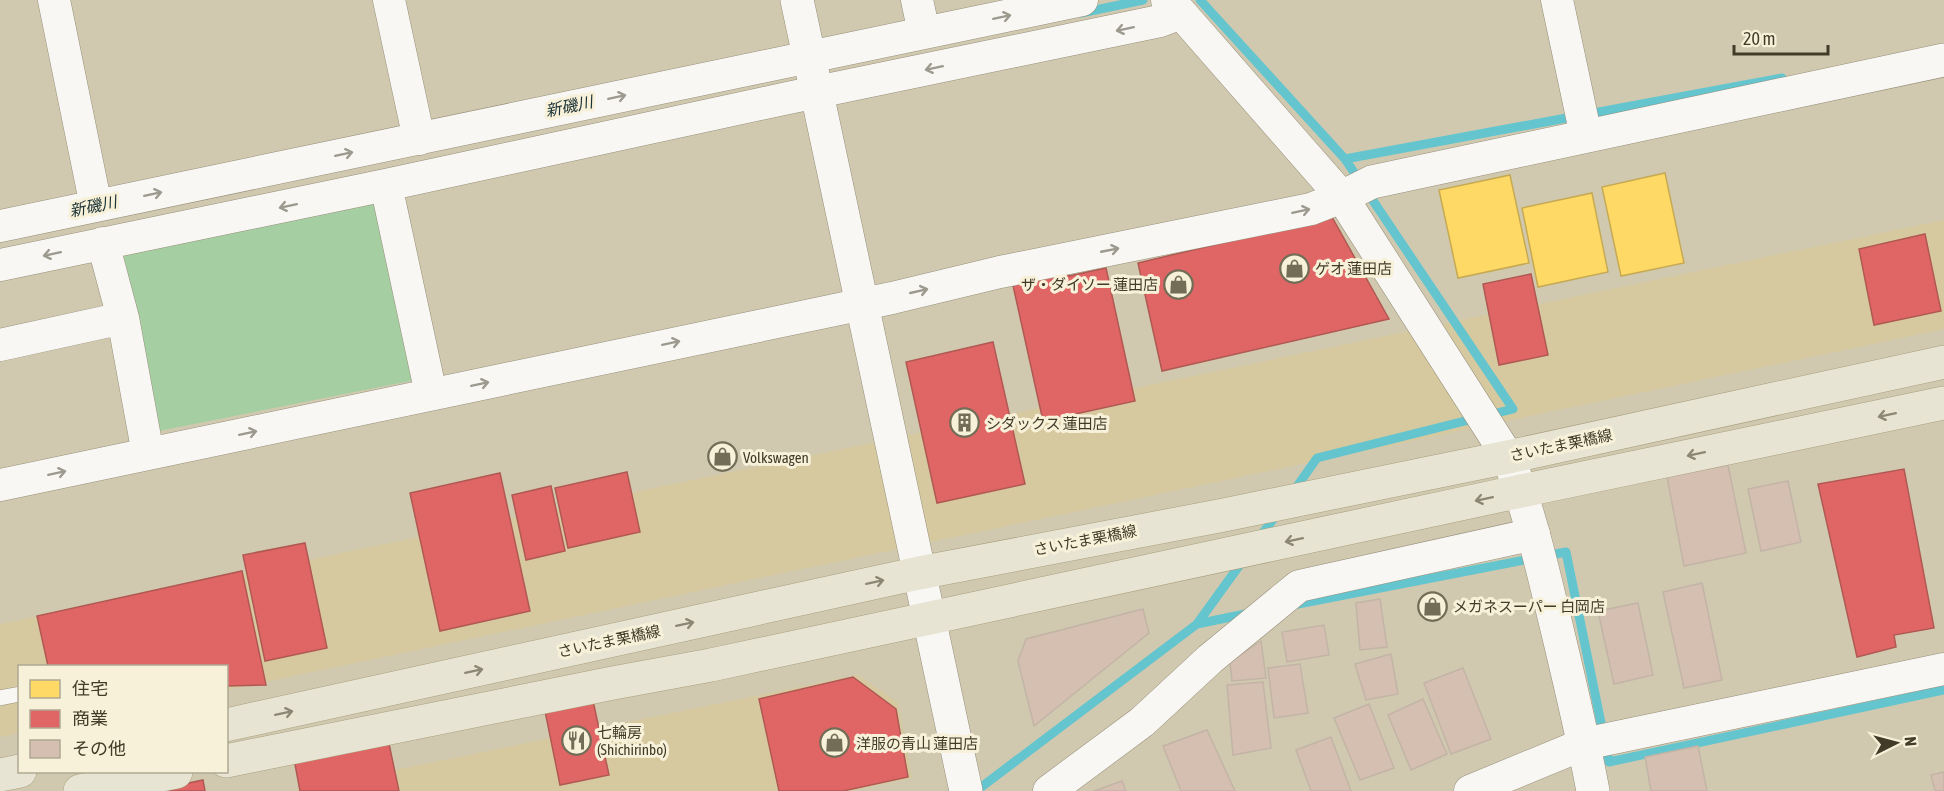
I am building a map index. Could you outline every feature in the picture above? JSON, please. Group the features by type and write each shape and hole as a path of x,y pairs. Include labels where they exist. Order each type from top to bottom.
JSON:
{"main road":[{"name":"さいたま栗橋線","path":"228,725 919,573 1224,515 1508,457 1944,362"},
{"path":"228,761 711,665 1521,491 1944,403"},
{"path":"0,775 18,771"},
{"path":"80,791 166,773"}],"street":[{"path":"54,0 96,206"},
{"path":"389,0 419,139"},
{"path":"797,0 966,791"},
{"path":"917,0 924,33"},
{"path":"0,226 1082,0"},
{"path":"1557,0 1586,136"},
{"path":"0,265 1160,21 1174,7 1342,197 1508,457 1534,534 1593,791"},
{"path":"0,485 1000,272 1311,209 1371,182 1944,60"},
{"path":"386,185 431,394"},
{"path":"103,243 123,318 148,454"},
{"path":"0,345 123,318"},
{"path":"1049,791 1142,722 1210,659 1299,586 1534,534"},
{"path":"1470,791 1584,744 1944,669"}],"lane":[{"path":"0,698 18,694"}],"shaded area":[{"path":"1944,220 1944,329 228,690 228,665 18,665 18,733 0,737 0,624"},
{"path":"858,675 898,703 912,778 850,791 293,791"}],"green space":[{"path":"377,190 415,380 154,432 116,242"}],"building: 住宅":[{"path":"1665,173 1684,263 1621,276 1602,187"},
{"path":"1510,175 1529,263 1458,278 1439,190"},
{"path":"1592,193 1608,272 1538,287 1522,208"}],"building: 商業":[{"path":"1332,217 1389,319 1162,371 1138,263"},
{"path":"1925,234 1941,311 1874,325 1859,249"},
{"path":"1066,259 1069,276 1106,268 1135,401 1043,421 1010,272"},
{"path":"1531,274 1548,355 1499,365 1483,284"},
{"name":"シダックス 蓮田店","path":"993,342 1025,484 937,503 906,362"},
{"path":"1904,469 1934,628 1894,635 1896,647 1857,657 1818,484"},
{"path":"627,472 640,532 568,548 555,488"},
{"path":"500,473 530,611 440,631 410,493"},
{"path":"551,486 565,551 526,560 512,495"},
{"path":"305,543 327,648 265,661 243,555"},
{"path":"242,571 266,685 228,686 228,665 48,665 37,616"},
{"name":"洋服の青山 蓮田店","path":"853,677 896,709 908,777 843,791 779,791 759,699"},
{"name":"七輪房 (Shichirinbo)","path":"592,696 609,775 560,785 544,706"},
{"path":"388,739 399,791 300,791 294,759"},
{"path":"203,780 205,791 151,791"}],"building: その他":[{"path":"1728,465 1746,553 1684,566 1667,477"},
{"path":"1788,481 1801,542 1761,551 1748,489"},
{"path":"1702,583 1722,680 1684,688 1663,592"},
{"path":"1380,599 1387,647 1360,650 1356,603"},
{"path":"1638,603 1653,675 1614,684 1598,611"},
{"path":"1143,609 1149,633 1034,726 1018,661 1026,639"},
{"path":"1324,625 1329,655 1287,662 1282,632"},
{"path":"1261,641 1266,678 1232,681 1230,662"},
{"path":"1391,654 1398,694 1366,700 1355,664"},
{"path":"1300,664 1308,713 1274,718 1268,668"},
{"path":"1463,668 1491,739 1451,754 1424,683"},
{"path":"1263,682 1271,748 1233,755 1227,685"},
{"path":"1423,699 1447,754 1411,770 1388,715"},
{"path":"1369,704 1394,768 1360,780 1334,718"},
{"path":"1207,730 1235,791 1181,791 1163,746"},
{"path":"1331,737 1351,791 1311,791 1296,750"},
{"path":"1698,746 1707,791 1651,791 1645,757"},
{"path":"1944,772 1944,791 1935,791 1931,775"},
{"path":"1122,781 1126,791 1094,791"}],"waterway":[{"name":"新磯川","path":"1081,13 1143,0"},
{"path":"1200,0 1345,159 1782,78"},
{"path":"1293,492 1317,458 1513,409 1345,159"},
{"path":"1259,538 1278,513"},
{"path":"1293,605 1566,552 1609,762 1944,690"},
{"path":"976,791 1197,624 1244,559"},
{"path":"1197,624 1250,613"}],"place":[{"name":"ゲオ 蓮田店","path":"1294,268"},
{"name":"ザ・ダイソー 蓮田店","path":"1179,284"},
{"name":"シダックス 蓮田店","path":"965,423"},
{"name":"Volkswagen","path":"722,457"},
{"name":"メガネスーパー 白岡店","path":"1432,606"},
{"name":"七輪房 (Shichirinbo)","path":"576,741"},
{"name":"洋服の青山 蓮田店","path":"835,743"}]}
